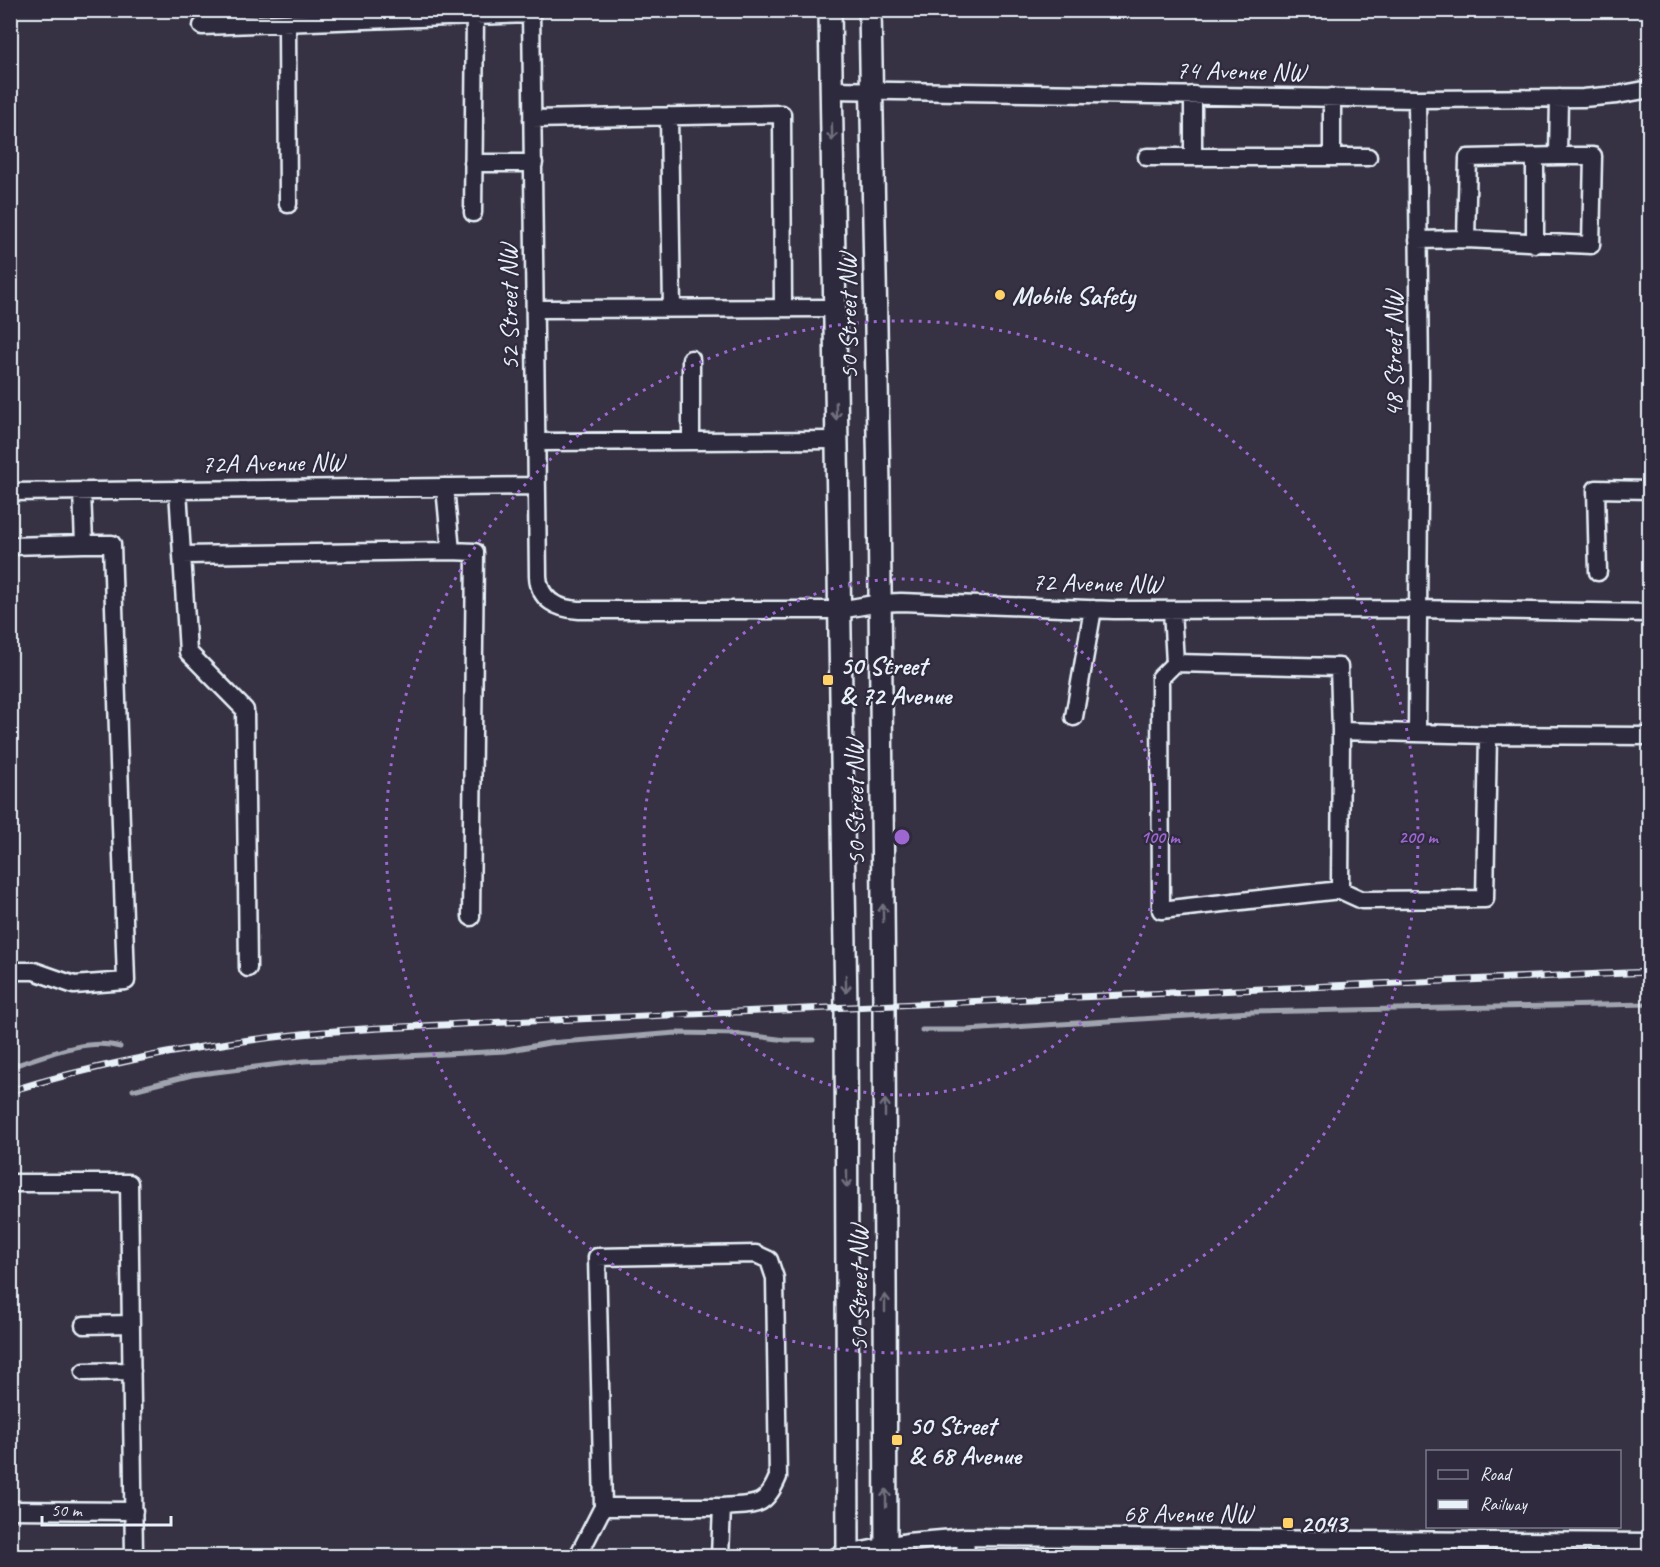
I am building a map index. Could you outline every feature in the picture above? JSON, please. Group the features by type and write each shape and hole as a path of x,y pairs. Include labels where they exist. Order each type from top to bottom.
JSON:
{"main road":[{"name":"50 Street NW","path":"830,10 846,1008 844,1556"},
{"name":"50 Street NW","path":"870,10 885,1018 886,1552"}],"street":[{"path":"202,26 531,12"},
{"name":"52 Street NW","path":"531,12 538,583 548,600"},
{"path":"473,213 475,16"},
{"path":"287,23 288,204"},
{"name":"74 Avenue NW","path":"831,90 1417,99 1559,98 1617,95 1650,89"},
{"path":"1193,95 1193,157"},
{"path":"1332,97 1332,157"},
{"path":"1558,156 1559,98"},
{"name":"48 Street NW","path":"1417,99 1419,378 1417,733"},
{"path":"532,119 782,114 783,308"},
{"path":"669,116 672,309"},
{"path":"1418,240 1466,239 1591,245 1593,156 1468,158 1466,239"},
{"path":"1147,157 1368,157"},
{"path":"1535,157 1535,244"},
{"path":"473,162 534,162"},
{"path":"535,309 835,308"},
{"path":"691,358 692,441"},
{"path":"536,442 837,440"},
{"name":"72A Avenue NW","path":"10,492 537,486"},
{"path":"445,487 451,551"},
{"path":"1598,572 1596,489 1650,490"},
{"path":"178,490 188,652 244,710 248,968"},
{"path":"82,491 84,544"},
{"path":"10,546 112,544 126,981 74,985 34,971 10,971"},
{"path":"183,555 475,552 471,916"},
{"name":"72 Avenue NW","path":"548,600 565,609 579,610 839,610 880,603 1093,609 1416,609 1650,614"},
{"path":"1074,717 1093,609"},
{"path":"1172,610 1175,663"},
{"path":"1340,890 1339,667 1175,663 1160,678 1161,910 1340,890 1362,900 1485,899 1488,735"},
{"path":"1341,731 1650,736"},
{"path":"10,1183 129,1184 134,1557"},
{"path":"578,1557 603,1507 597,1257 756,1254 769,1260 775,1278 777,1477 771,1494 761,1503 722,1507 603,1507"},
{"path":"84,1325 131,1324"},
{"path":"84,1372 132,1371"},
{"path":"720,1557 722,1507"},
{"path":"10,1510 134,1511"},
{"path":"964,1537 966,1557"},
{"name":"68 Avenue NW","path":"844,1556 886,1552 907,1542 964,1537 1650,1542"}],"waterway":[{"path":"922,1030 967,1030 1251,1012 1650,1004"},
{"path":"133,1090 192,1075 304,1061 506,1051 549,1043 676,1033 740,1034 786,1040 813,1040"},
{"path":"10,1067 79,1046 93,1044 120,1047"}],"railway":[{"path":"10,1091 82,1071 154,1055 265,1038 342,1030 1650,972"}],"place":[{"name":"Mobile Safety","path":"1000,295"},
{"name":"50 Street & 72 Avenue","path":"828,680"},
{"name":"50 Street & 68 Avenue","path":"897,1440"},
{"name":"2043","path":"1288,1523"}]}
